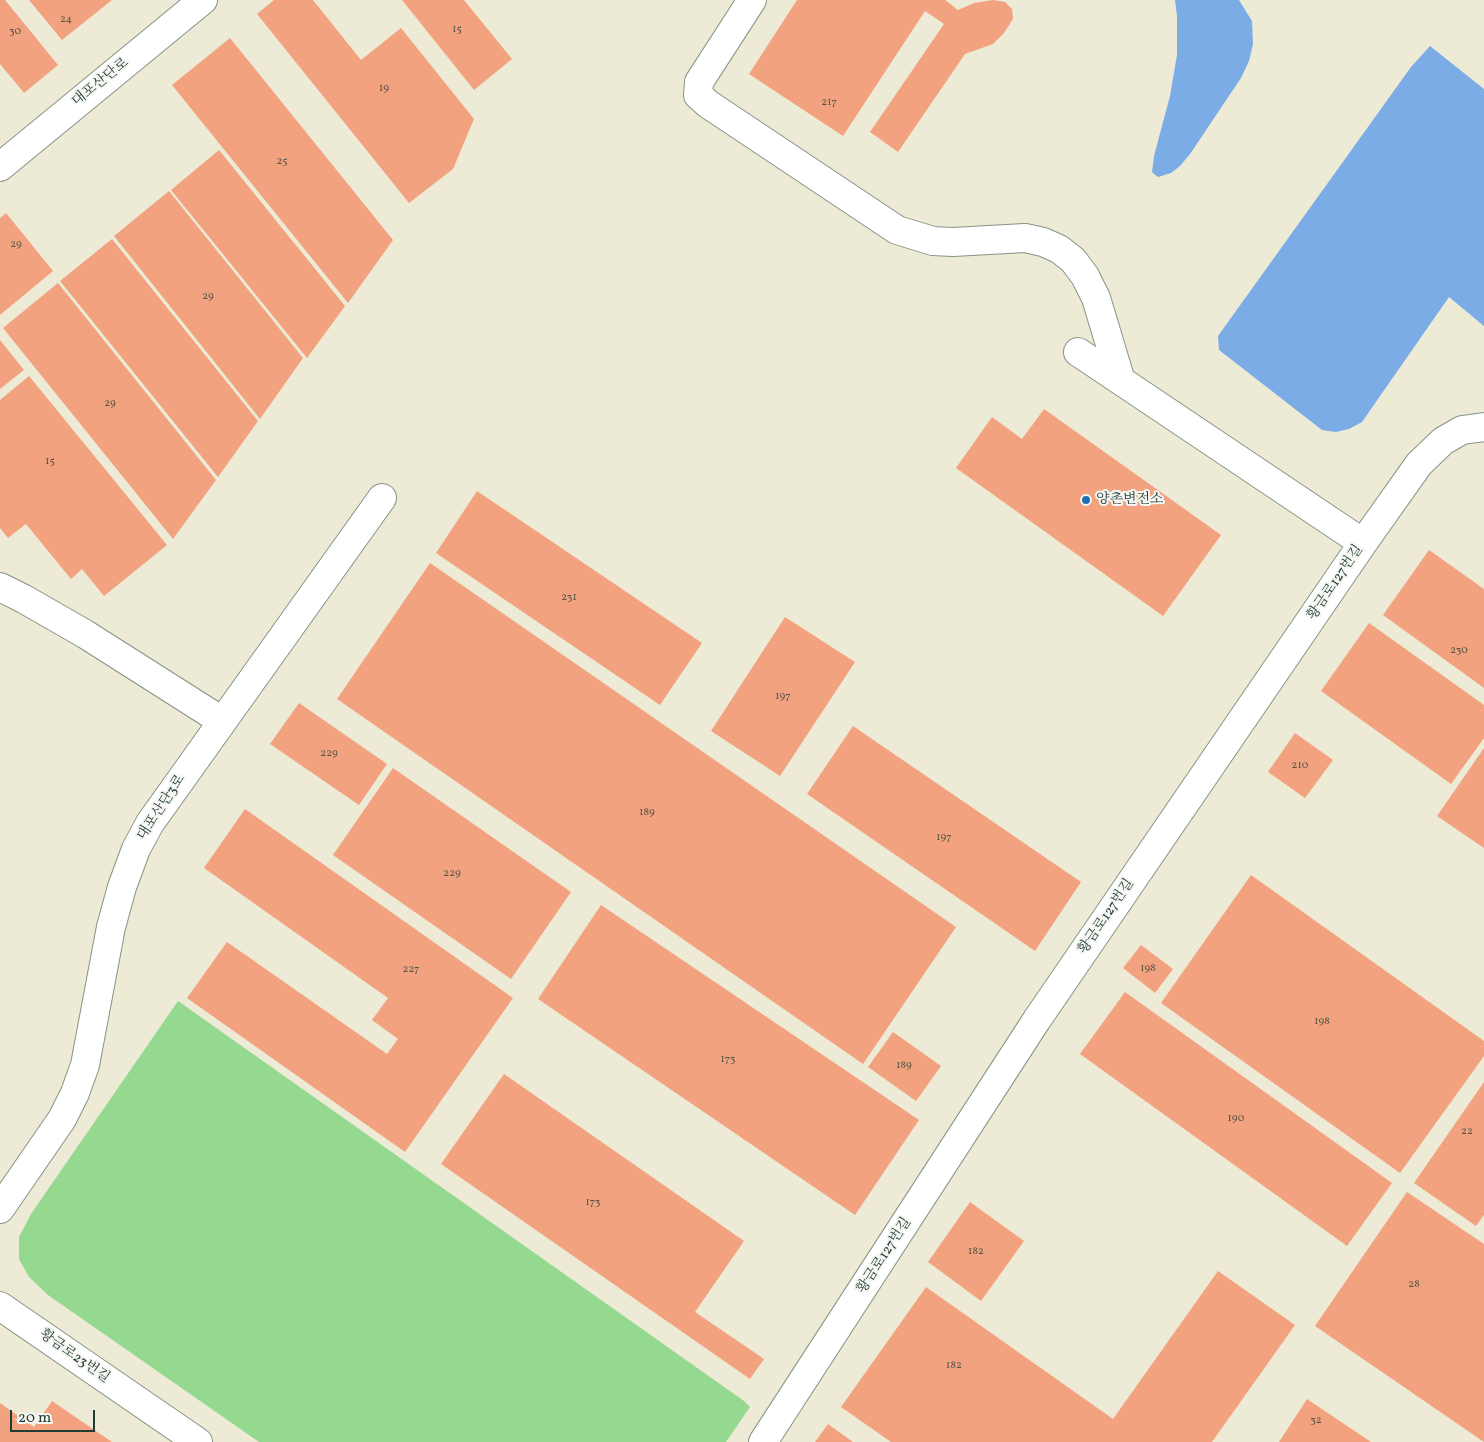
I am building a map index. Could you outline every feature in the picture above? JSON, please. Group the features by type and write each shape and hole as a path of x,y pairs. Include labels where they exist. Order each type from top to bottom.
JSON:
{"street":[{"name":"대포산단로","path":"0,167 203,0"},
{"path":"752,0 700,82 698,95 708,104 897,230 933,241 953,242 1025,238 1043,242 1059,249 1073,260 1096,298 1121,381"},
{"path":"1078,352 1363,543"},
{"name":"황금로127번길","path":"763,1442 1036,1022 1419,464 1443,441 1462,430 1484,427"},
{"name":"대포산단3로","path":"0,1209 62,1119 75,1093 85,1065 111,927 122,887 136,849 150,822 382,498"},
{"path":"0,587 86,634 222,721"},
{"name":"황금로23번길","path":"0,1306 198,1442"}],"green space":[{"path":"178,1001 744,1401 750,1407 726,1442 259,1442 48,1295 29,1277 19,1259 19,1237 31,1214"}],"water":[{"path":"1175,0 1239,0 1252,21 1253,44 1249,61 1241,78 1190,154 1171,173 1158,177 1152,172 1154,156 1170,96 1177,55"},
{"path":"1430,46 1484,89 1484,326 1449,297 1362,422 1349,429 1336,432 1322,430 1219,350 1218,336 1411,67"}],"building":[{"path":"0,0 5,0 58,65 24,93 0,64"},
{"path":"29,0 112,0 62,40"},
{"path":"274,0 313,0 361,60 401,28 474,119 453,169 409,203 257,14"},
{"path":"402,0 464,0 512,59 474,90"},
{"path":"797,0 945,0 958,10 974,3 993,0 1005,2 1012,9 1013,19 1004,33 993,44 965,54 898,152 870,132 944,24 925,11 843,136 749,74"},
{"path":"230,38 393,240 348,303 172,85"},
{"path":"219,150 345,306 307,358 171,190"},
{"path":"169,191 303,358 260,419 114,236"},
{"path":"6,213 53,271 0,315 0,218"},
{"path":"112,239 258,421 218,477 60,281"},
{"path":"58,283 216,480 173,539 3,328"},
{"path":"0,340 24,370 0,389"},
{"path":"29,376 167,545 104,596 82,569 71,579 26,524 8,538 0,528 0,400"},
{"name":"양촌변전소","path":"1044,409 1221,535 1163,616 956,468 992,417 1022,439"},
{"path":"477,491 702,643 660,705 436,553"},
{"path":"1429,550 1484,589 1484,688 1383,615"},
{"path":"430,563 956,927 863,1064 337,699"},
{"path":"785,617 855,662 780,776 711,731"},
{"path":"1369,623 1484,705 1484,738 1451,784 1321,691"},
{"path":"299,703 387,764 359,805 270,744"},
{"path":"853,726 1081,882 1035,951 807,794"},
{"path":"1295,733 1333,760 1305,798 1268,772"},
{"path":"1484,748 1484,848 1437,816"},
{"path":"393,768 571,892 511,979 333,855"},
{"path":"245,809 513,998 405,1152 187,998 227,942 387,1054 398,1039 372,1020 388,998 204,868"},
{"path":"1251,875 1484,1041 1484,1056 1400,1173 1161,1003"},
{"path":"601,905 919,1120 855,1215 538,999"},
{"path":"1141,945 1173,969 1155,993 1123,968"},
{"path":"1125,992 1392,1183 1347,1246 1080,1054"},
{"path":"893,1032 941,1066 916,1101 868,1067"},
{"path":"504,1074 744,1241 695,1312 764,1359 750,1379 441,1164"},
{"path":"1484,1082 1484,1215 1476,1226 1414,1183"},
{"path":"1407,1192 1484,1244 1484,1442 1315,1326"},
{"path":"970,1202 1024,1241 981,1301 928,1262"},
{"path":"1218,1271 1295,1325 1212,1442 891,1442 841,1407 926,1287 1113,1419"},
{"path":"1307,1399 1371,1442 1279,1442"},
{"path":"52,1401 112,1442 0,1442 0,1403 34,1427"},
{"path":"828,1424 853,1442 815,1442"}],"place":[{"name":"양촌변전소","path":"1086,500"}]}
